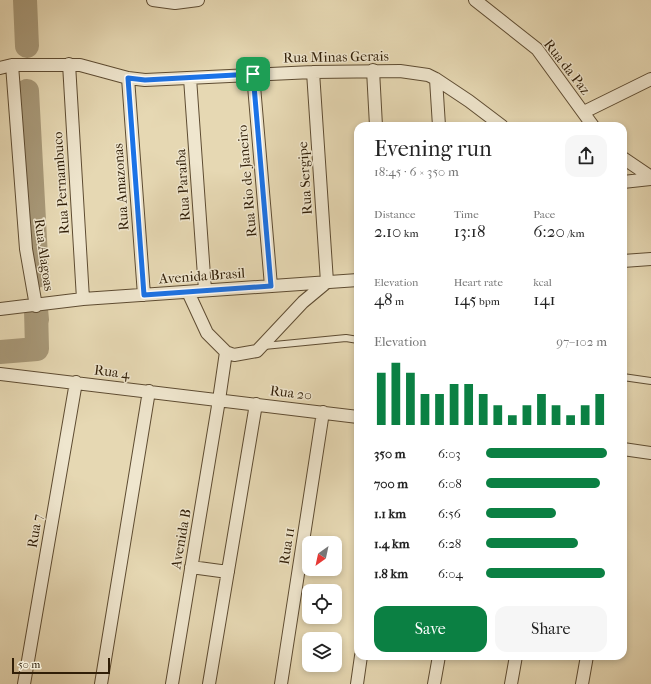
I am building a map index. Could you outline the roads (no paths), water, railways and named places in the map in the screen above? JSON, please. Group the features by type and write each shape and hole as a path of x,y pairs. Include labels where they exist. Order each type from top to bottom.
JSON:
{"street":[{"path":"153,0 175,3 198,0"},
{"name":"Rua da Paz","path":"475,0 537,49 590,122"},
{"name":"Rua Minas Gerais","path":"0,68 12,65 69,64 80,65 128,78 145,80 253,74 372,70 400,71 428,75 436,79 497,122"},
{"name":"Rua Pernambuco","path":"69,64 83,299"},
{"name":"Rua Alagoas","path":"12,65 26,249 36,306"},
{"path":"372,70 376,122"},
{"name":"Rua Sergipe","path":"313,72 327,282"},
{"name":"Rua Rio de Janeiro","path":"253,74 271,286"},
{"name":"Rua Amazonas","path":"128,78 144,295"},
{"name":"Rua Paraíba","path":"190,78 205,290"},
{"path":"436,79 439,122"},
{"path":"584,112 651,79"},
{"path":"627,161 651,178"},
{"path":"627,181 651,178"},
{"path":"627,261 651,259"},
{"name":"Avenida Brasil","path":"0,310 83,299 354,280"},
{"path":"188,292 208,333 226,352 234,355 256,351 303,302 327,282"},
{"name":"Avenida B","path":"172,684 226,352"},
{"name":"Rua 4","path":"0,375 76,382 219,400"},
{"name":"Rua 7","path":"24,684 76,382"},
{"path":"101,684 148,391"},
{"name":"Rua 20","path":"219,400 354,416"},
{"path":"209,684 256,404"},
{"name":"Rua 11","path":"281,684 323,412"},
{"path":"627,450 651,453"},
{"path":"191,567 228,572"},
{"path":"357,684 360,660"},
{"path":"434,684 438,660"},
{"path":"511,684 515,660"},
{"path":"582,684 586,660"}],"lane":[{"path":"261,346 346,338 354,339"},
{"path":"627,378 651,381"}],"waterway":[{"path":"25,0 27,46"},
{"path":"27,91 37,276"},
{"path":"0,352 37,349 36,309 37,320"}]}
